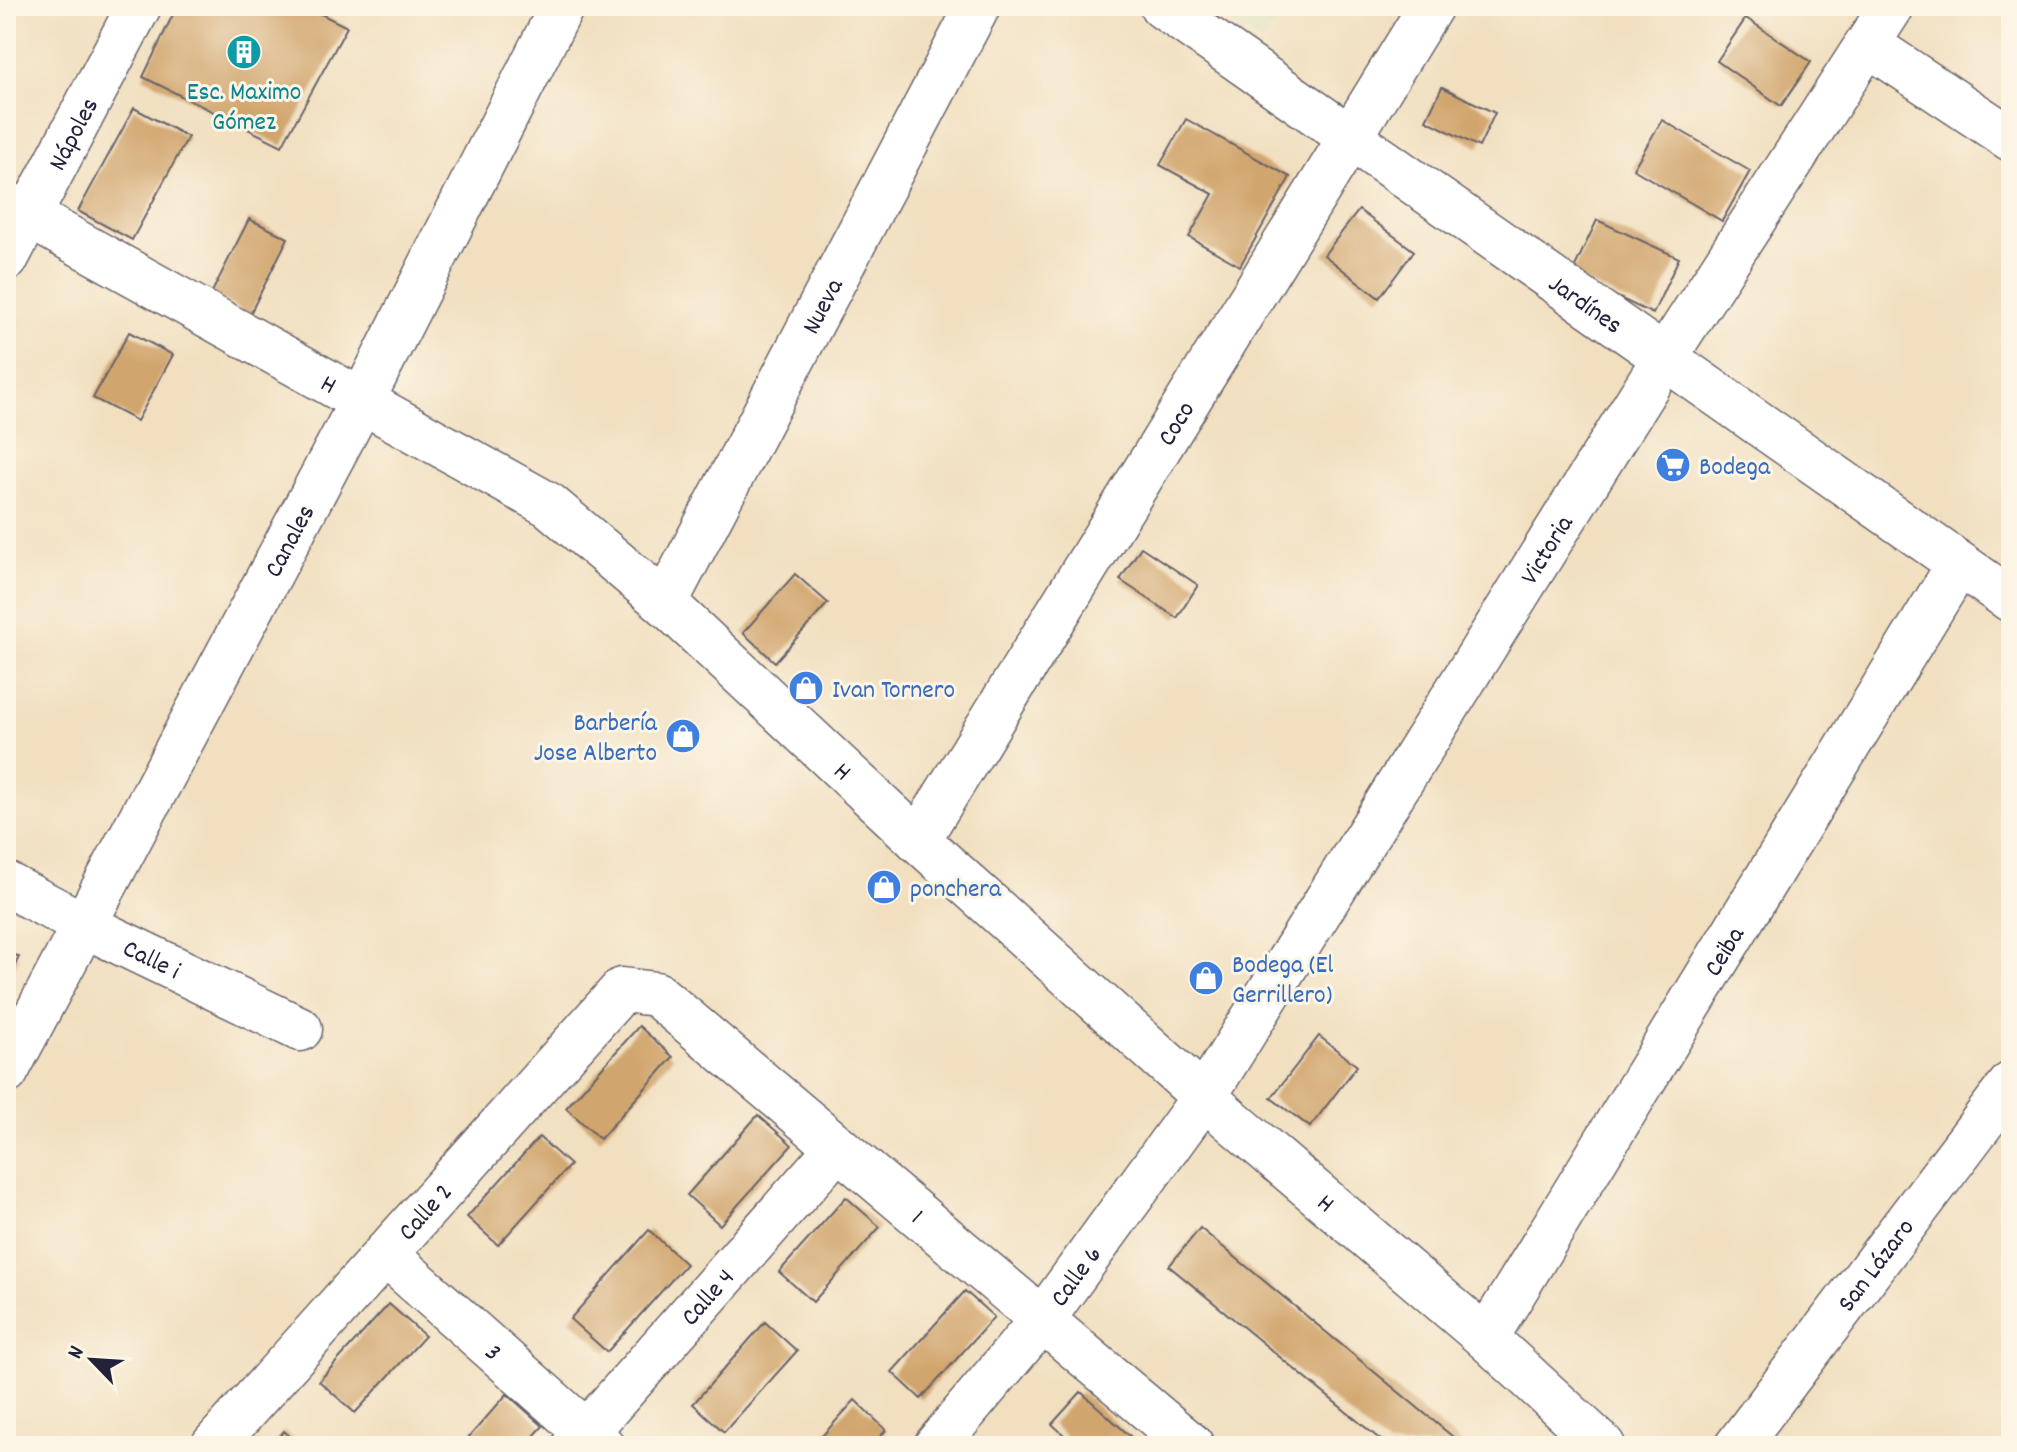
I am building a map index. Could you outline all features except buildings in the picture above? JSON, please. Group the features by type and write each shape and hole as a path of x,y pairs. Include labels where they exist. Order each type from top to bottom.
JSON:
{"street":[{"name":"Nápoles","path":"6,259 17,209 139,6"},
{"name":"Canales","path":"6,1072 362,401 562,6"},
{"name":"Nueva","path":"665,603 978,6"},
{"name":"Jardínes","path":"1162,6 2011,600"},
{"name":"Coco","path":"918,840 1431,6"},
{"name":"Victoria","path":"1204,1097 1665,357 1892,6"},
{"path":"1869,45 2011,139"},
{"name":"H","path":"17,209 549,505 665,603 918,840 1204,1097 1486,1338 1603,1446"},
{"name":"Ceiba","path":"1486,1338 1959,564"},
{"name":"Calle i","path":"6,884 300,1029"},
{"name":"Calle 2","path":"213,1446 622,990 641,990"},
{"name":"1","path":"641,990 656,994 1192,1446"},
{"name":"San Lázaro","path":"1737,1446 2011,1084"},
{"name":"Calle 6","path":"936,1446 1042,1320 1204,1097"},
{"name":"Calle 4","path":"587,1442 838,1147"},
{"name":"3","path":"385,1254 587,1442"}],"shaded area":[{"path":"1205,6 1283,6 1262,43"}],"place":[{"name":"Esc. Maximo Gómez","path":"244,52"},
{"name":"Bodega","path":"1673,465"},
{"name":"Ivan Tornero","path":"806,688"},
{"name":"Barbería Jose Alberto","path":"683,736"},
{"name":"ponchera","path":"884,887"},
{"name":"Bodega (El Gerrillero)","path":"1206,978"}]}
